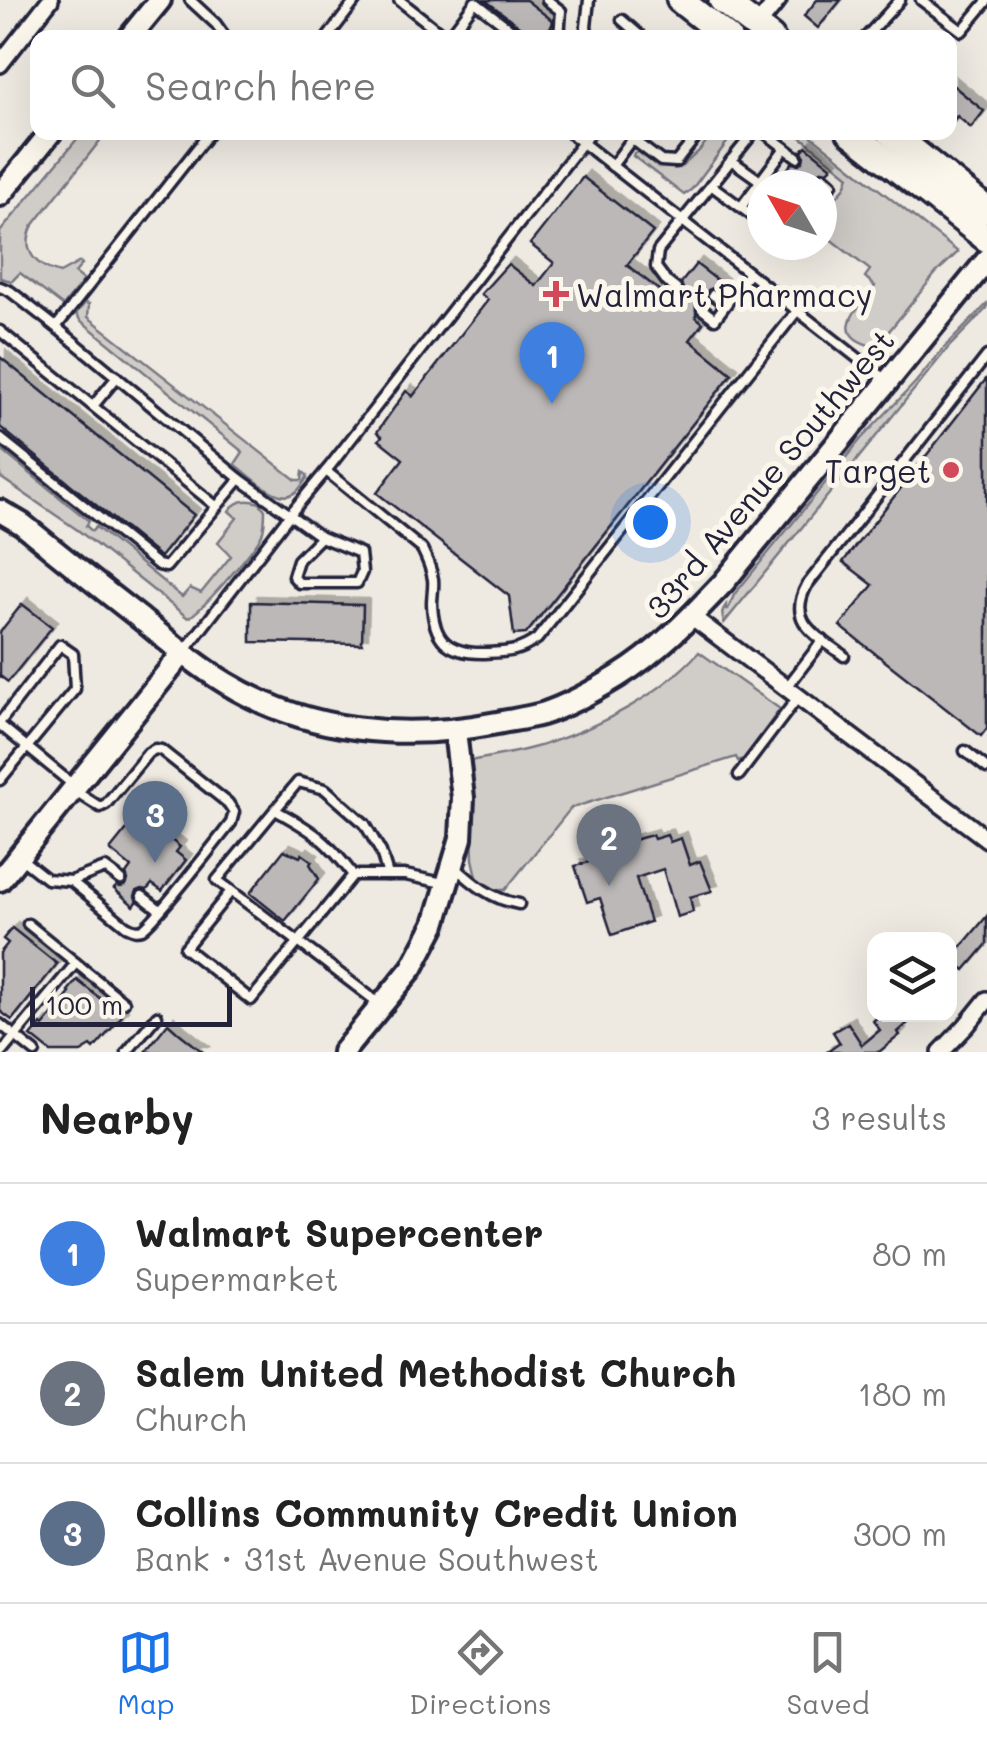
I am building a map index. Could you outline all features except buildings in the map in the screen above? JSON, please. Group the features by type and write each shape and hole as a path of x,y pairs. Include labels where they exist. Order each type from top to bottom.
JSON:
{"main road":[{"path":"680,0 718,30"},
{"path":"722,0 761,30"},
{"path":"860,140 987,238"},
{"path":"900,140 987,210"}],"street":[{"path":"0,63 50,0"},
{"path":"136,30 160,0"},
{"path":"765,30 778,0"},
{"path":"0,195 45,140"},
{"name":"33rd Avenue Southwest","path":"2,515 36,536 225,682 300,717 389,733 456,731 542,714 618,677 660,646 691,616 724,582 987,260"},
{"path":"691,616 987,839"},
{"path":"0,880 184,653"},
{"path":"343,1052 412,968 435,924 461,838 463,798 456,731"},
{"path":"941,1052 987,1000"}],"lane":[{"path":"190,0 220,30"},
{"path":"333,30 356,0"},
{"path":"399,0 438,30"},
{"path":"547,0 561,11 560,30"},
{"path":"587,30 589,0"},
{"path":"873,30 900,0"},
{"path":"921,0 962,31 987,2"},
{"path":"454,30 474,1 512,30"},
{"path":"622,20 634,30"},
{"path":"56,327 204,140"},
{"path":"579,140 887,381"},
{"path":"184,653 290,513 587,140"},
{"path":"612,166 631,140"},
{"path":"639,140 662,160 676,162 694,140"},
{"path":"676,289 656,267 658,250 747,140"},
{"path":"774,140 797,157"},
{"path":"771,170 785,148"},
{"path":"731,160 747,172"},
{"path":"711,185 747,212"},
{"path":"741,207 747,200"},
{"path":"702,309 715,319 749,273"},
{"path":"0,287 56,327 240,478 321,536 360,553 362,572 357,583 299,583 293,576 298,560 321,536"},
{"path":"714,295 726,304"},
{"path":"326,471 422,550 433,581 434,629 444,643 480,653 522,650 537,639 797,311"},
{"path":"0,331 216,506"},
{"path":"844,656 805,626 800,598 987,356"},
{"path":"93,406 117,377"},
{"path":"0,438 158,565 166,567 240,478"},
{"path":"739,775 823,640"},
{"path":"0,780 26,747 75,689 72,654 60,645 0,724 26,747 74,788 93,805 106,804 148,752 155,749 228,802 234,812 231,822 145,928 126,926 70,881"},
{"path":"966,751 987,768"},
{"path":"381,1006 217,880 298,782 325,789 364,824 381,852 388,875"},
{"path":"275,810 311,830 353,874"},
{"path":"19,857 46,879 70,881 104,868 121,880"},
{"path":"353,874 451,875 500,901 518,904"},
{"path":"232,890 186,948 251,1000 353,874"},
{"path":"142,896 160,910"},
{"path":"28,924 124,1002"},
{"path":"2,1052 76,963"},
{"path":"127,1052 156,1016"},
{"path":"0,1024 35,1052"}],"shaded area":[{"path":"76,140 100,140 29,236 30,251 44,267 60,273 82,264 75,273 84,280 63,306 20,273 12,281 0,278 0,232"},
{"path":"708,140 729,140 684,195 633,156 642,151 664,166 680,168"},
{"path":"805,140 817,140 958,252 876,347 861,342 849,329 854,313 875,286 865,277 870,270 837,244 837,196 849,176"},
{"path":"85,303 89,304 88,317 296,480 302,480 303,472 307,475 300,488 290,495 277,494 235,464 243,452 80,320 76,314"},
{"path":"987,304 724,623 723,609 726,605 728,609 734,595 861,439"},
{"path":"0,449 89,521 86,526 92,531 96,527 182,597 190,588 201,593 231,556 218,542 237,518 229,511 235,505 247,501 260,503 265,510 263,531 228,579 188,618 79,531 0,477"},
{"path":"699,652 780,709 744,759 738,761 736,757 571,808 505,890 495,890 478,881 473,859 470,761 537,747 608,718 666,682"}],"place":[{"name":"Walmart Pharmacy","path":"556,294"},
{"name":"Walmart Supercenter","path":"552,404"},
{"name":"Target","path":"951,470"},
{"name":"Collins Community Credit Union","path":"155,863"},
{"name":"Salem United Methodist Church","path":"609,886"}]}
